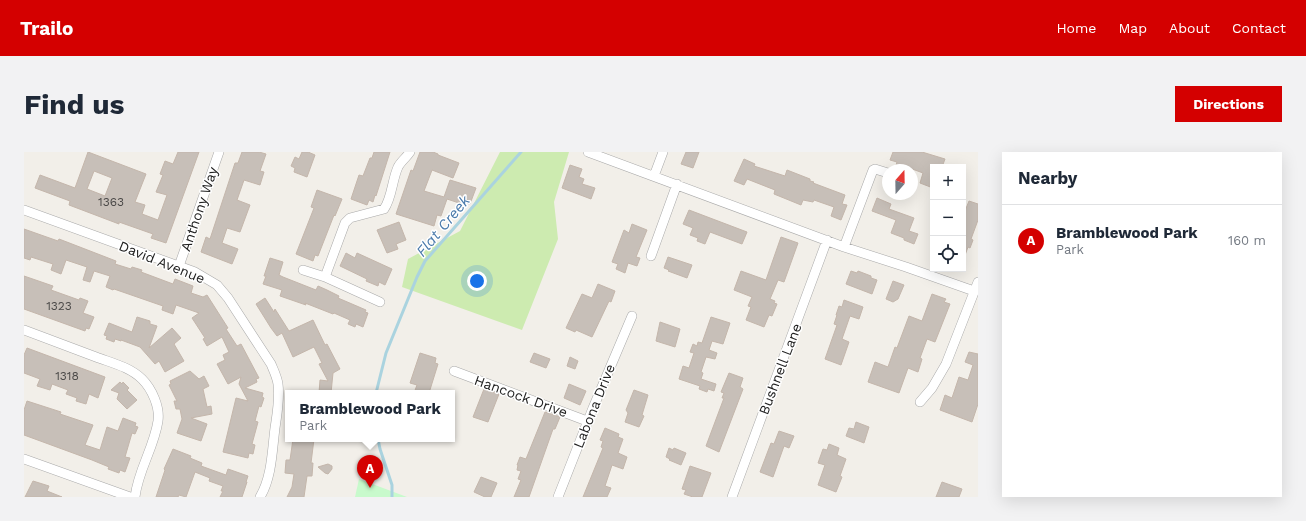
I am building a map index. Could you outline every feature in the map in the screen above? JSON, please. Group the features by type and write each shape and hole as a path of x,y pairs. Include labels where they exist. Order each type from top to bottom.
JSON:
{"street":[{"name":"Anthony Way","path":"179,266 218,152"},
{"path":"325,277 344,223 350,218 384,209 391,194 391,186 399,165 410,152"},
{"path":"588,152 844,247 906,266 974,291"},
{"path":"654,176 662,152"},
{"path":"844,247 873,170 875,169 882,171"},
{"path":"651,256 677,184"},
{"name":"David Avenue","path":"24,210 195,272 217,285 228,298 271,364 276,375 278,385 278,401 267,484 260,497"},
{"name":"Bushnell Lane","path":"732,497 828,240"},
{"path":"303,270 325,277 380,302"},
{"path":"920,402 932,388 946,364 978,282"},
{"name":"Labona Drive","path":"558,497 587,421 632,316"},
{"path":"24,330 122,366 142,380 150,388 155,400 158,419 153,441 138,478 135,497"},
{"name":"Hancock Drive","path":"454,371 587,421"},
{"path":"24,459 130,497"}],"green space":[{"path":"500,152 569,152 554,202 558,239 522,330 402,287 408,259 460,231"},
{"path":"359,479 407,497 355,497"}],"building":[{"path":"88,152 146,174 135,202 145,205 142,214 158,220 167,195 156,192 163,175 160,174 165,161 173,164 178,152 199,152 166,243 151,238 153,234 119,222 119,224 69,205 70,201 35,188 40,175 75,188","holes":["94,171 112,178 105,196 87,189"]},
{"path":"242,152 259,152 266,154 260,171 264,172 260,185 244,180 237,200 250,205 240,232 227,228 222,243 238,249 232,264 201,252 206,237 210,239 235,163 238,163"},
{"path":"302,152 308,152 315,155 307,177 294,172 295,168 291,166 295,157 299,159"},
{"path":"374,152 390,152 376,196 375,195 373,202 369,200 367,205 351,199 359,175 363,176"},
{"path":"420,152 433,152 459,163 453,178 432,170 424,191 444,197 450,180 476,188 470,204 466,203 465,205 447,199 441,216 437,215 434,226 396,214 411,170 413,171"},
{"path":"686,152 699,152 693,168 681,164"},
{"path":"893,152 922,152 945,159 943,164 930,164 930,187 920,183 923,173 918,171 918,164 896,164 897,162 890,160"},
{"path":"744,159 755,164 754,166 785,176 787,170 810,179 810,181 814,182 813,183 845,195 842,204 847,205 841,220 831,216 834,207 814,200 813,202 803,200 801,205 774,194 775,190 747,179 744,185 734,181"},
{"path":"570,165 582,169 579,177 584,179 582,184 595,188 591,199 562,188"},
{"path":"317,190 342,199 318,256 315,255 313,261 296,254 314,208 311,207"},
{"path":"877,198 891,204 889,209 914,218 909,231 918,234 914,244 891,233 896,220 872,211"},
{"path":"969,201 978,204 978,220 971,239 973,240 970,248 968,247 966,252 966,236 966,208"},
{"path":"689,210 747,232 742,244 710,232 705,244 697,241 698,238 690,235 693,228 683,224"},
{"path":"399,222 406,240 396,244 398,249 387,253 377,230"},
{"path":"632,224 647,230 636,257 640,258 637,266 628,263 625,273 616,269 618,264 612,262 624,230 629,233"},
{"path":"24,229 58,241 59,239 116,261 115,264 131,269 132,267 142,270 141,272 173,284 175,279 193,286 191,293 203,297 207,295 228,328 226,329 237,346 241,344 259,378 256,379 257,382 245,388 263,393 262,397 264,398 261,407 259,406 255,421 258,422 252,444 255,445 253,454 249,453 248,458 223,452 236,398 248,401 239,384 241,377 228,384 217,364 225,360 223,355 229,352 222,337 207,346 203,339 205,338 192,318 199,313 176,305 173,314 162,310 163,306 106,287 110,276 94,271 90,282 83,280 87,267 66,260 61,274 51,270 53,264 31,257 30,260 24,258"},
{"path":"781,237 798,243 784,282 778,280 770,299 775,301 774,303 777,304 772,316 769,315 764,327 746,320 751,307 748,306 752,297 734,290 741,271 766,280"},
{"path":"346,253 355,258 357,253 392,269 385,285 379,282 378,286 366,281 367,279 340,266"},
{"path":"668,257 692,265 687,278 664,268"},
{"path":"270,258 283,262 279,275 316,290 318,286 339,296 338,298 366,310 365,312 368,313 363,327 356,324 355,327 348,324 350,320 334,313 333,314 305,303 306,305 280,296 282,290 263,284"},
{"path":"851,271 857,273 858,271 877,280 872,294 846,284"},
{"path":"24,276 53,286 51,290 79,300 80,298 88,301 83,313 94,317 89,329 86,328 85,331 24,309"},
{"path":"893,281 904,285 898,299 893,302 886,299"},
{"path":"598,284 615,291 611,302 609,301 592,337 576,330 575,332 566,328 582,294 592,298"},
{"path":"932,294 946,299 944,302 950,304 935,342 927,339 920,358 922,359 918,372 908,368 899,393 868,382 875,362 888,367 909,316 922,321"},
{"path":"265,298 274,312 275,309 289,331 313,320 325,345 327,344 340,369 333,373 331,390 319,390 320,380 328,381 319,364 322,363 314,347 293,357 282,333 277,336 256,304"},
{"path":"844,300 863,307 859,319 850,316 842,339 849,342 841,365 825,359 837,325 834,324 836,315 839,306 842,307"},
{"path":"137,317 150,321 150,324 157,326 149,348 172,328 181,338 174,344 184,361 165,372 159,361 155,364 140,347 121,340 115,339 114,342 106,339 107,336 104,335 109,323 132,332"},
{"path":"711,317 730,323 723,344 712,341 709,350 717,353 715,359 706,357 701,372 703,373 701,379 716,384 714,391 708,389 707,392 699,389 700,386 679,379 683,366 689,368 694,353 690,352 693,344 697,346 698,342 702,343"},
{"path":"660,322 680,329 675,347 656,341"},
{"path":"27,348 105,377 98,398 89,394 86,404 76,401 77,398 66,394 68,390 52,384 50,390 37,386 40,379 24,373 24,355"},
{"path":"969,352 978,354 978,404 972,422 940,410 945,395 952,398 959,377 968,380 973,365 965,362"},
{"path":"420,353 436,358 435,363 438,364 430,390 415,390 417,385 410,383"},
{"path":"534,353 550,359 546,368 530,362"},
{"path":"570,357 578,361 575,369 567,366"},
{"path":"190,371 199,379 204,376 209,386 203,389 207,407 211,406 212,414 191,418 207,424 201,441 177,433 182,419 180,409 176,409 174,401 177,401 169,385 171,384 170,381"},
{"path":"729,373 743,378 740,387 743,389 719,452 706,446 724,398 722,398 724,393 721,392"},
{"path":"120,382 122,384 123,382 129,388 127,390 137,400 127,409 117,399 119,393 111,390"},
{"path":"569,384 586,391 580,405 564,398"},
{"path":"484,389 499,394 488,422 473,417"},
{"path":"634,390 648,395 642,415 644,416 639,427 625,422 628,413 626,410"},
{"path":"27,401 61,412 60,414 93,425 85,445 100,450 107,427 118,431 123,418 136,423 135,426 138,427 135,434 132,433 125,457 130,458 125,472 120,470 119,473 108,469 109,467 92,460 24,435 24,410"},
{"path":"545,412 560,417 555,429 553,429 529,497 514,497 521,480 518,479 521,471 517,470 517,465 520,457 526,459"},
{"path":"856,422 869,427 864,443 846,436 849,428 854,429"},
{"path":"605,428 619,434 618,437 623,439 618,453 627,457 623,469 612,465 605,486 611,488 607,497 583,497 603,448 601,447 603,441 600,440"},
{"path":"779,431 794,436 789,448 784,446 773,477 760,472 771,443 774,444"},
{"path":"293,442 314,442 311,463 313,463 312,476 307,476 304,497 287,497 292,487 294,474 285,473 286,460 290,460"},
{"path":"829,444 839,448 837,455 846,459 840,476 842,477 836,492 818,485 825,465 818,463 823,449 827,450"},
{"path":"669,448 673,450 674,448 686,453 681,465 669,460 670,459 666,457"},
{"path":"173,449 191,456 190,458 202,463 201,466 226,475 228,469 248,476 242,497 220,497 223,491 221,491 223,486 209,481 210,478 195,472 186,497 179,495 178,497 156,497 165,470 164,469"},
{"path":"328,464 332,466 332,469 328,474 318,467"},
{"path":"690,466 711,473 702,497 693,497 684,494 686,490 682,489"},
{"path":"481,477 497,483 491,497 485,497 474,492"},
{"path":"33,481 49,486 47,491 62,497 25,497"},
{"path":"942,482 962,489 959,497 936,497"}],"waterway":[{"name":"Flat Creek","path":"377,390 386,353 425,261 521,152"},
{"name":"Flat Creek","path":"379,442 392,485 392,497"}],"place":[{"name":"Bramblewood Park","path":"370,488"}]}
